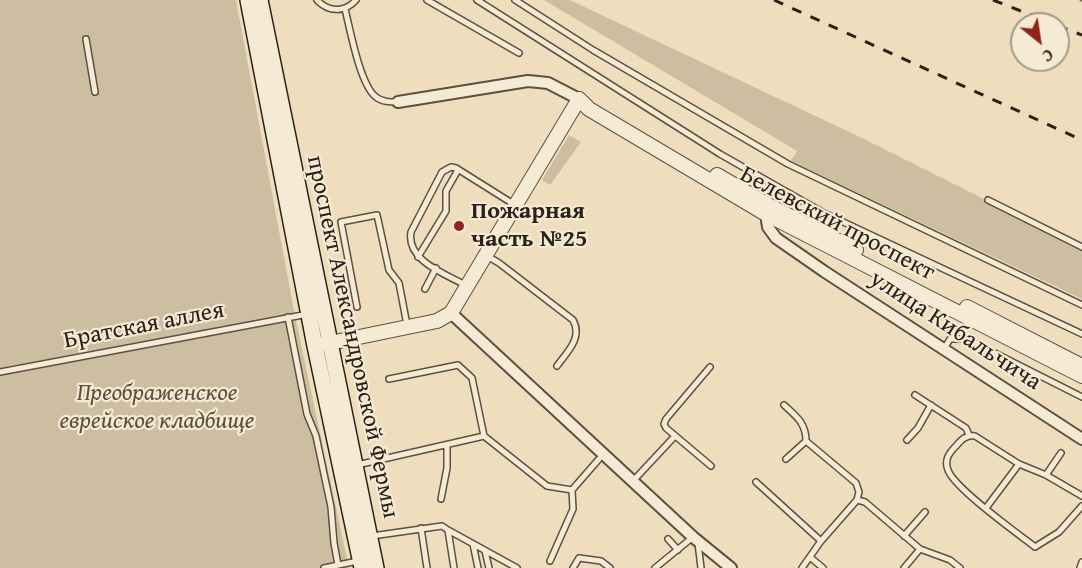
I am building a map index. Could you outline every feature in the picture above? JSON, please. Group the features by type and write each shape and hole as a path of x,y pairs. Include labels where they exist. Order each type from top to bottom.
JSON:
{"main road":[{"path":"248,0 264,50"},
{"path":"260,0 264,50 277,116"},
{"name":"проспект Александровской Фермы","path":"277,116 298,316 315,346 361,564"},
{"name":"проспект Александровской Фермы","path":"277,116 331,343 376,568"}],"street":[{"name":"Белевский проспект","path":"398,102 528,81 548,83 579,99 589,109 768,210 1082,376"},
{"path":"315,346 437,321 452,313 579,99"},
{"name":"Белевский проспект","path":"768,210 1082,366"},
{"name":"улица Кибальчича","path":"768,210 768,227 776,238 1082,438"},
{"path":"452,313 695,539 731,568"}],"lane":[{"path":"316,0 326,8 335,10 345,9 356,0"},
{"path":"427,0 519,53"},
{"path":"477,0 720,154 822,212 1082,334"},
{"path":"515,0 593,50 788,164 1082,305"},
{"path":"345,9 368,88 374,96 381,100 398,102"},
{"path":"86,39 95,92"},
{"path":"469,287 418,258 412,250 411,232 442,172 451,167 458,170 516,205"},
{"path":"418,258 446,211 446,191 458,170"},
{"path":"988,200 1082,247"},
{"path":"357,307 341,222 377,215 389,270 399,283 408,327"},
{"path":"486,256 499,263 573,320 577,327 577,334 557,366"},
{"path":"425,288 436,268"},
{"path":"298,316 307,414 316,436 331,507 338,565"},
{"name":"Братская аллея","path":"0,372 298,316"},
{"path":"944,349 950,339 968,339 1082,397"},
{"path":"389,379 458,365 471,378 484,436 547,486 572,490"},
{"path":"710,367 664,424 711,466"},
{"path":"915,395 966,428 969,435"},
{"path":"784,405 801,420 806,431 806,441 786,459"},
{"path":"907,440 918,428 931,405"},
{"path":"1082,496 1046,475 1019,464 975,436 969,435 963,438 948,454 946,462 948,470 959,486 1035,547 1059,532 1082,506"},
{"path":"356,466 484,436"},
{"path":"633,481 675,436"},
{"path":"802,568 821,541 857,500 859,492 856,483 806,441"},
{"path":"441,499 447,468 447,445"},
{"path":"1046,475 1061,453"},
{"path":"550,561 573,509 572,490 599,459"},
{"path":"987,508 1019,464"},
{"path":"756,482 821,541"},
{"path":"857,500 865,502 920,549 950,560 960,568"},
{"path":"904,536 924,512"},
{"path":"370,536 442,526 517,568"},
{"path":"421,528 427,568"},
{"path":"448,530 454,568"},
{"path":"668,539 678,550"},
{"path":"656,568 695,539 701,568"},
{"path":"473,544 478,568"},
{"path":"904,568 920,549"},
{"path":"485,551 489,568"},
{"path":"573,568 579,558 601,561 610,568"},
{"path":"811,558 823,568"},
{"path":"1080,568 1082,562"},
{"path":"324,568 361,564"}],"green space":[{"name":"Преображенское еврейское кладбище","path":"0,0 236,0 295,316 349,568 0,568"},
{"path":"544,0 574,2 862,138 1082,248 1082,299 791,161 797,151"},
{"path":"569,135 581,142 550,185 542,180"}],"railway":[{"path":"774,0 1082,140"},
{"path":"993,0 1024,12"},
{"path":"1070,30 1082,35"}],"place":[{"name":"Пожарная часть №25","path":"459,226"}]}
